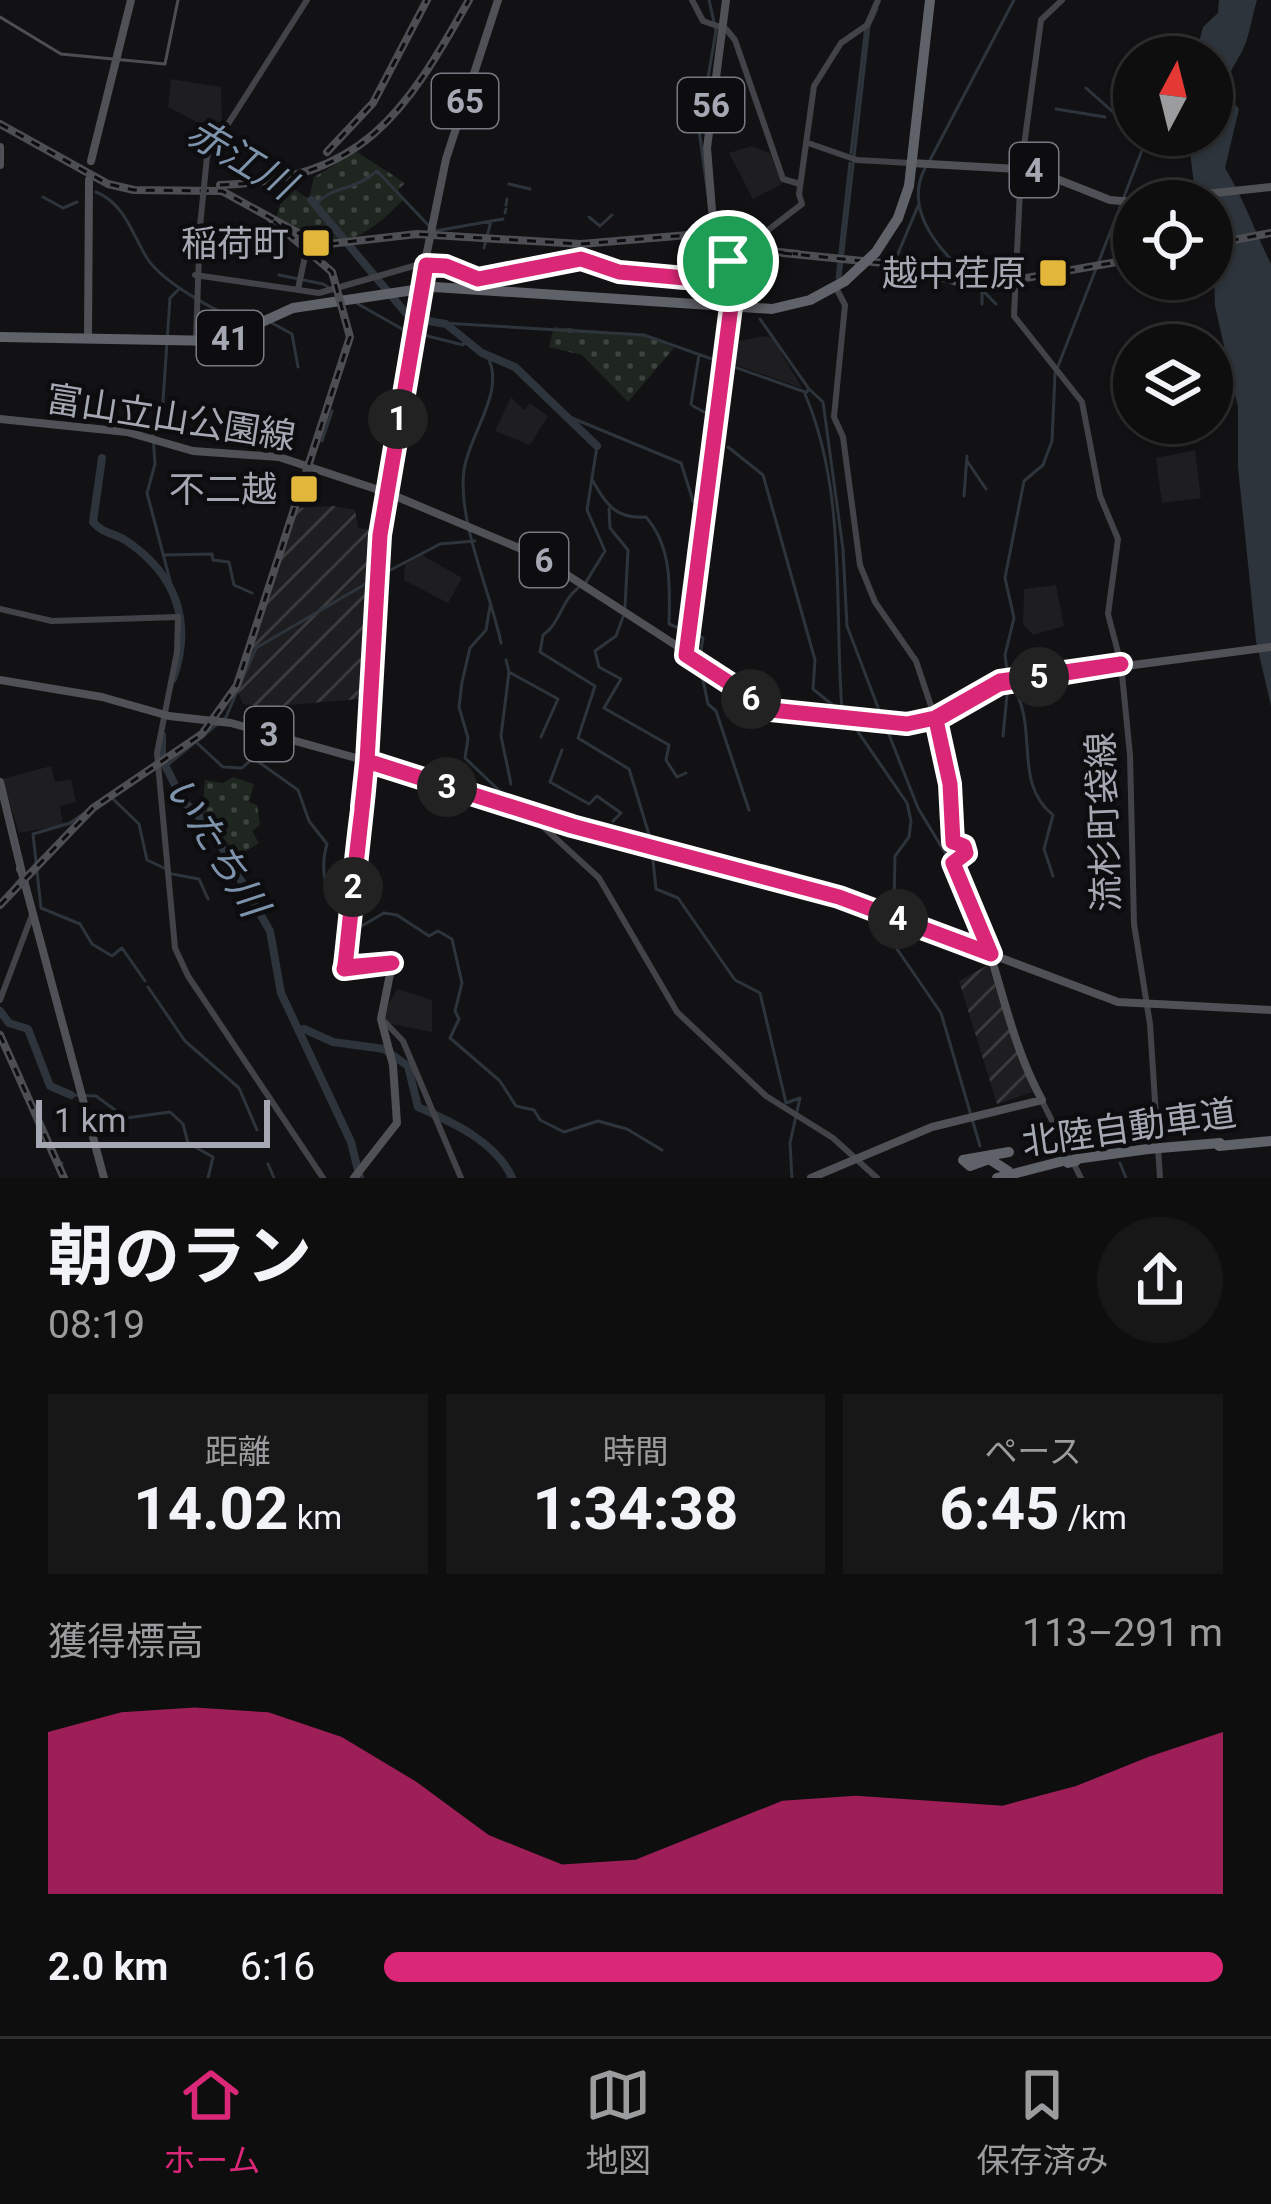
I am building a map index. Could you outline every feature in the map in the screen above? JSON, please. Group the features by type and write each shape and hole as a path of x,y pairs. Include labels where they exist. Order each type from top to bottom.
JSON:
{"highway":[{"name":"41","path":"0,337 220,340 250,332 292,308 421,289 729,308 782,306 840,284 876,252 897,217 911,163 930,0"},
{"name":"北陸自動車道","path":"1003,1172 1148,1151 1271,1140"},
{"path":"1003,1172 989,1159 982,1159 970,1166 963,1160 969,1155 1009,1152 983,1150 965,1155 962,1160 968,1168 984,1160 1003,1172 1069,1161"}],"main road":[{"path":"92,161 130,0"},
{"path":"196,340 195,275 207,157 307,0"},
{"name":"65","path":"358,1174 398,1123 394,1068 381,1019 392,964 345,968 367,761 380,535 414,319 446,159 498,0"},
{"path":"692,0 703,21 719,26 735,40 783,179 800,184"},
{"name":"56","path":"686,654 729,308 727,261 713,210 707,148 719,26 726,0"},
{"path":"195,275 321,293 426,265 446,266 478,279 581,259 619,272 685,278 727,261 802,204 800,184 814,86 841,43 867,25 878,0"},
{"name":"流杉町袋線","path":"1062,0 1041,20 1021,169 1015,318 1082,402 1100,496 1118,539 1107,601 1121,665 1135,827 1134,924 1147,1005 1160,1178"},
{"path":"808,143 852,158 911,163"},
{"path":"0,147 0,164"},
{"name":"4","path":"911,163 1021,169 1113,200"},
{"path":"88,338 89,180"},
{"name":"4","path":"1233,191 1271,187"},
{"path":"298,290 306,252"},
{"path":"840,284 845,305 834,417 843,437 860,565 875,602 916,661 936,719 950,784 953,842 964,846 966,853 953,863 989,954 1026,1070 1081,1178"},
{"name":"富山立山公園線","path":"0,419 109,429 194,451 290,459 388,493 528,550 774,710 907,724 936,719 1000,681 1177,658"},
{"path":"0,609 52,621 178,617 177,652 157,761 178,958 323,1178"},
{"name":"6","path":"1177,658 1271,646"},
{"name":"富山立山公園線","path":"1121,665 1177,658"},
{"name":"3","path":"0,680 103,697 166,715 231,723 367,761 651,848 839,897 1118,1002 1271,1010"},
{"path":"0,782 105,1178"},
{"path":"0,793 22,873"},
{"path":"527,812 599,878 677,1012 766,1096 829,1135 877,1178"},
{"path":"0,1000 32,915"},
{"path":"381,1019 403,1041 461,1178"},
{"path":"811,1178 932,1127 1040,1101"}],"shaded area":[{"path":"1219,0 1257,0 1233,68 1233,36 1201,36 1218,13"},
{"path":"171,79 221,87 222,124 216,132 168,107"},
{"path":"1233,100 1239,109 1233,134"},
{"path":"752,146 770,153 782,184 753,199 729,153"},
{"path":"357,152 405,183 396,192 403,200 373,227 345,240 330,241 276,219 286,184 309,199 314,177"},
{"path":"1191,156 1228,156 1225,168 1232,180 1193,180"},
{"path":"1233,182 1271,264 1271,706 1256,641 1238,467 1233,324 1219,324 1215,300 1233,300"},
{"path":"554,327 644,335 674,348 628,402 582,355 549,347"},
{"path":"773,339 802,388 736,365 733,342"},
{"path":"511,397 524,410 530,403 548,416 530,445 495,431"},
{"path":"1195,450 1201,498 1162,503 1156,458"},
{"name":"不二越","path":"297,508 355,510 358,528 377,530 370,698 264,707 243,704 237,690"},
{"path":"422,555 462,578 448,603 404,580 405,565"},
{"path":"1056,585 1064,626 1033,635 1023,624 1024,589"},
{"path":"51,766 55,782 71,779 76,802 60,806 63,825 19,833 2,779"},
{"path":"233,777 254,784 249,802 257,805 260,825 252,831 259,843 238,856 202,812 205,780 223,783"},
{"path":"988,965 1032,1092 997,1104 959,981"},
{"path":"397,989 432,1000 432,1032 391,1024 382,1016"}],"waterway":[{"path":"709,0 716,31 699,130 713,232"},
{"path":"930,160 1014,0"},
{"path":"840,278 869,26 877,9"},
{"path":"851,153 866,26"},
{"path":"1086,88 1113,112"},
{"path":"1056,109 1105,117"},
{"path":"1008,677 1005,655 1014,618 1005,578 1024,481 1043,465 1052,441 1055,374 1140,156"},
{"path":"837,278 850,163"},
{"path":"925,168 919,188 926,226 951,260 996,304"},
{"path":"316,204 377,171 430,227"},
{"path":"509,184 530,189"},
{"path":"96,192 121,212 147,258 165,277 209,306 250,322"},
{"path":"43,197 63,208 77,202"},
{"path":"506,205 507,199"},
{"name":"赤江川","path":"311,200 410,318 446,324 482,353 515,367 597,446"},
{"path":"884,287 918,206"},
{"path":"505,213 506,209"},
{"path":"589,217 600,226 612,215"},
{"path":"435,231 503,219"},
{"path":"484,248 491,221"},
{"path":"279,275 323,284 344,297"},
{"path":"743,289 750,302"},
{"path":"982,289 982,304"},
{"path":"172,588 147,493 155,464 153,435 162,416 170,298 178,290"},
{"path":"358,304 404,330 463,345 466,340"},
{"path":"760,319 809,389 805,394 827,470 836,550 842,711"},
{"path":"272,323 292,334 298,367"},
{"path":"443,323 644,335 805,392"},
{"path":"691,404 699,355"},
{"path":"487,356 493,383 467,456 463,490 470,534 501,643"},
{"path":"809,389 823,402 843,549 847,626 882,718"},
{"path":"693,406 704,412"},
{"path":"322,441 332,411"},
{"path":"709,414 712,418"},
{"path":"572,418 681,463 693,501"},
{"path":"586,582 605,551 587,510 597,446"},
{"path":"728,447 763,475 815,660 813,689 845,715"},
{"path":"964,496 967,456"},
{"name":"いたち川","path":"102,458 93,522 143,553 168,584 180,619 173,679"},
{"path":"967,461 986,489"},
{"path":"593,481 613,509 646,517 654,529 668,568 669,624 703,638 700,657"},
{"path":"609,509 610,528 628,550 625,607"},
{"path":"383,574 440,544 475,541"},
{"path":"165,555 212,554 213,560 229,562 234,585 252,593"},
{"path":"165,767 226,717 256,648 374,579"},
{"path":"578,588 543,635 540,652 595,686 578,738 629,769 651,841 656,889 678,898 735,980 760,993 786,1103 800,1098 790,1143 792,1178"},
{"path":"490,606 486,630 470,648 459,707 468,738 465,758 506,797"},
{"path":"623,617 616,636 595,651 599,667 621,679 604,708 669,745 666,760 677,777 686,773"},
{"path":"506,660 509,672 558,699 541,737"},
{"path":"700,666 708,704 716,711 749,810"},
{"path":"509,672 501,736 511,784"},
{"path":"1003,736 1008,685"},
{"path":"1016,692 1034,788 1053,815 1044,849 1053,876"},
{"path":"854,726 907,803 911,821 909,837 895,856 894,902 886,933 941,1013 980,1146"},
{"path":"886,727 918,808 950,861"},
{"name":"いたち川","path":"162,735 162,759 183,801 210,827 270,931 281,993 351,1142 360,1178"},
{"path":"197,743 223,767 242,768 253,758 298,790 309,821 327,844 324,870 329,891 358,928 384,913 397,915 429,936 438,931 452,939 462,983 455,1011 459,1019 450,1038 500,1081 516,1106 534,1110 540,1120 564,1132 598,1121 627,1129 662,1150"},
{"path":"562,750 550,782 589,804 597,796 621,813 613,821"},
{"path":"145,981 122,948 112,956 92,944 80,924 41,908 33,834 70,823 162,759"},
{"path":"110,796 139,824 147,860 164,868"},
{"path":"172,874 199,879 208,899"},
{"path":"148,987 185,1041 239,1088 257,1130"},
{"path":"0,1011 9,1023 28,1029 50,1086 71,1095"},
{"path":"304,1029 333,1042 384,1049 408,1066 418,1107 484,1143 512,1178"},
{"path":"71,1095 96,1096 126,1118 170,1112 183,1124 188,1143 213,1157 208,1178"},
{"path":"38,1121 41,1112"},
{"path":"58,1164 62,1163"},
{"path":"1120,1163 1126,1178"},
{"path":"268,1164 274,1178"}],"tram line":[{"path":"0,17 61,54 165,64 178,0"},
{"path":"0,150 0,157"},
{"path":"0,786 23,876 3,899"}],"railway":[{"path":"327,152 373,103 427,0"},
{"path":"220,185 310,170 374,134 423,77 469,0"},
{"path":"0,124 108,184 134,190 222,191 320,245 417,234 581,244 724,232 770,251 798,254"},
{"path":"0,905 93,808 202,734 237,685 350,337 332,272 270,218"},
{"path":"1233,240 1271,233"},
{"path":"783,253 893,264 975,287 1113,263"},
{"path":"0,1035 64,1178"}],"place":[{"name":"稲荷町","path":"316,243"},
{"name":"越中荏原","path":"1053,273"},
{"name":"不二越","path":"304,489"}],"route":[{"path":"728,261 685,278 619,272 581,259 478,279 446,266 426,265 408,347 380,535 367,761 344,969 392,964 345,967 367,761 572,826 839,897 991,954 953,863 966,853 964,846 953,842 950,784 936,720 999,684 1121,664 1000,681 935,718 907,724 771,710 686,655 733,291 728,261"}]}
